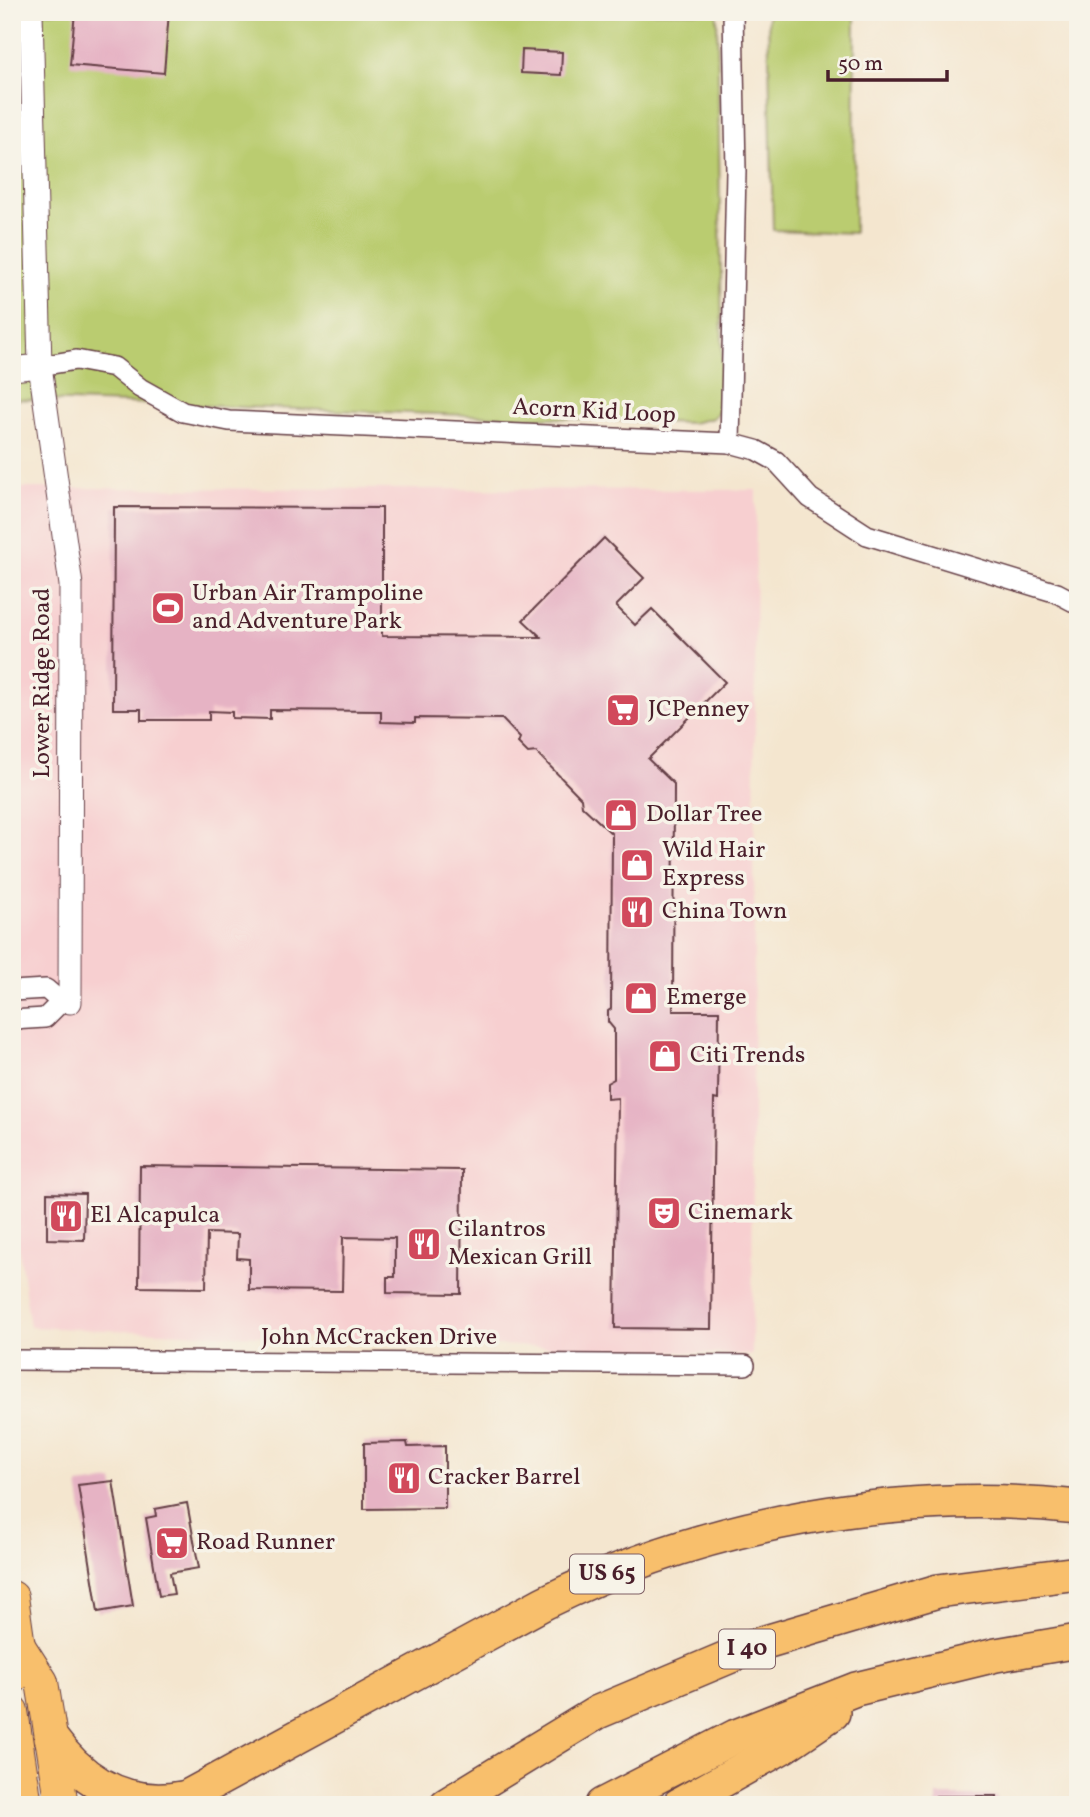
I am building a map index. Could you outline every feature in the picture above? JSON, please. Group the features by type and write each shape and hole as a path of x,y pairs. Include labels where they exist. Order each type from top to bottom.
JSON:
{"highway":[{"name":"US 65","path":"19,1646 42,1682 51,1738 75,1768 108,1789 147,1800 178,1801 544,1603 592,1580 646,1561 750,1531 855,1511 955,1503 1078,1507"},
{"name":"I 40","path":"446,1805 598,1712 762,1643 937,1591 1078,1573"},
{"name":"US 65","path":"12,1597 19,1646 12,1679"},
{"path":"601,1805 736,1736 856,1689 996,1655 1078,1641"},
{"path":"679,1805 784,1746 831,1714 909,1683 996,1655"},
{"path":"12,1711 26,1805"},
{"path":"51,1738 62,1805"}],"street":[{"name":"Lower Ridge Road","path":"31,12 40,366 71,585 65,1002"},
{"path":"730,443 736,171 733,12"},
{"name":"Acorn Kid Loop","path":"40,366 76,360 114,367 183,412 229,421 730,443 756,450 776,461 810,498 867,535 1057,593 1078,604"},
{"path":"12,369 40,366"},
{"path":"12,991 46,989 65,1002 45,1018 12,1020"},
{"name":"John McCracken Drive","path":"12,1360 745,1365"}],"shaded area":[{"path":"12,488 756,490 752,1355 30,1327 12,1198"}],"green space":[{"path":"42,12 717,12 723,406 713,418 692,423 12,399 12,186 34,104"},
{"path":"768,12 855,12 854,233 773,230"}],"building":[{"path":"75,12 169,12 164,73 70,65"},
{"path":"522,50 562,52 561,75 521,73"},
{"path":"114,507 382,508 382,636 541,637 523,620 604,538 644,578 616,606 635,625 652,609 725,682 648,759 674,784 673,1011 719,1011 718,1100 714,1099 711,1329 615,1328 618,1098 607,1099 607,1083 614,1079 614,1029 608,1022 608,1011 611,1009 612,834 582,806 581,798 536,752 528,753 518,743 520,738 502,719 415,718 415,723 381,722 381,711 270,710 270,719 232,718 232,712 209,711 209,720 141,720 141,709 113,709"},
{"path":"140,1166 462,1170 461,1294 387,1293 387,1277 395,1277 395,1238 343,1237 342,1291 249,1290 249,1259 237,1258 238,1234 207,1233 206,1288 139,1287"},
{"name":"El Alcapulca","path":"47,1193 85,1194 84,1240 47,1239"},
{"name":"Cracker Barrel","path":"407,1442 408,1447 445,1446 445,1508 364,1509 364,1443"},
{"path":"113,1481 133,1606 98,1612 78,1485"},
{"name":"Road Runner","path":"187,1503 199,1568 170,1573 174,1594 159,1596 146,1518 156,1516 155,1509"},
{"path":"936,1796 997,1796 997,1805 936,1805"}],"place":[{"name":"Urban Air Trampoline and Adventure Park","path":"168,608"},
{"name":"JCPenney","path":"623,710"},
{"name":"Dollar Tree","path":"621,815"},
{"name":"Wild Hair Express","path":"637,865"},
{"name":"China Town","path":"637,912"},
{"name":"Emerge","path":"641,998"},
{"name":"Citi Trends","path":"665,1056"},
{"name":"Cinemark","path":"664,1213"},
{"name":"El Alcapulca","path":"66,1216"},
{"name":"Cilantros Mexican Grill","path":"424,1244"},
{"name":"Cracker Barrel","path":"404,1478"},
{"name":"Road Runner","path":"172,1543"}]}
